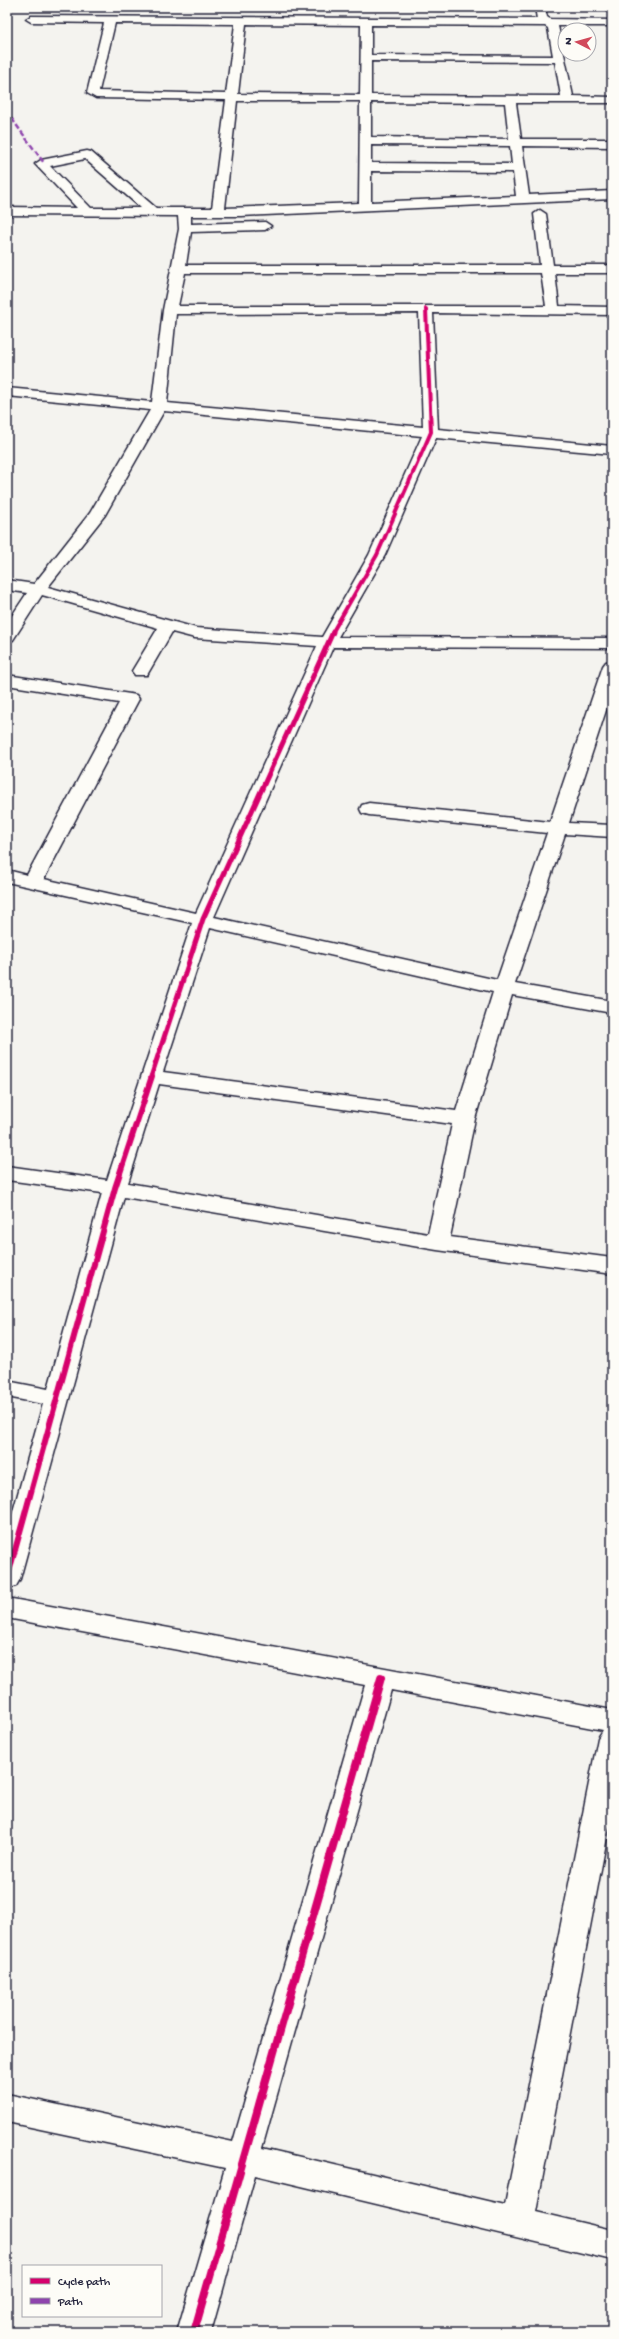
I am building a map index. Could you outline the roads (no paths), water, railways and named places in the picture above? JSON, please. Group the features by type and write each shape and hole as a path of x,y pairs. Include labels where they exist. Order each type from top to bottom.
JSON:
{"street":[{"path":"84,19 87,7"},
{"path":"186,19 188,7"},
{"path":"540,7 542,18 553,27 557,45"},
{"path":"31,19 241,20 338,16 366,21 612,23"},
{"path":"110,19 93,93 100,96 612,100"},
{"path":"218,212 241,20"},
{"path":"365,207 366,21"},
{"path":"366,58 557,59"},
{"path":"561,62 568,100"},
{"path":"510,100 523,199"},
{"path":"365,142 612,143"},
{"path":"86,210 41,164 87,155 152,211"},
{"path":"365,167 519,168"},
{"path":"7,211 86,210 218,212 365,207 612,195"},
{"path":"7,636 38,589 96,515 159,408 170,310 179,269 184,228 184,212"},
{"path":"524,214 554,213"},
{"path":"540,214 546,269 553,310"},
{"path":"7,223 137,223"},
{"path":"184,228 279,226"},
{"path":"179,269 612,269"},
{"path":"170,310 426,309 612,311"},
{"path":"7,1579 58,1399 115,1188 203,919 327,642 378,555 431,432 426,309"},
{"path":"7,392 159,408 431,432 612,450"},
{"path":"7,585 38,589 195,633 327,642 612,643"},
{"path":"141,671 168,625"},
{"path":"437,1243 464,1119 504,988 612,666"},
{"path":"7,680 130,699 33,882"},
{"path":"369,809 557,828 612,831"},
{"path":"7,876 504,988 612,1007"},
{"path":"152,1077 464,1119"},
{"path":"7,1173 115,1188 437,1243 612,1266"},
{"path":"7,1388 58,1399"},
{"path":"7,1608 612,1721"},
{"path":"194,2332 381,1678"},
{"path":"518,2223 612,1738"},
{"path":"7,2108 243,2158 612,2246"}]}
